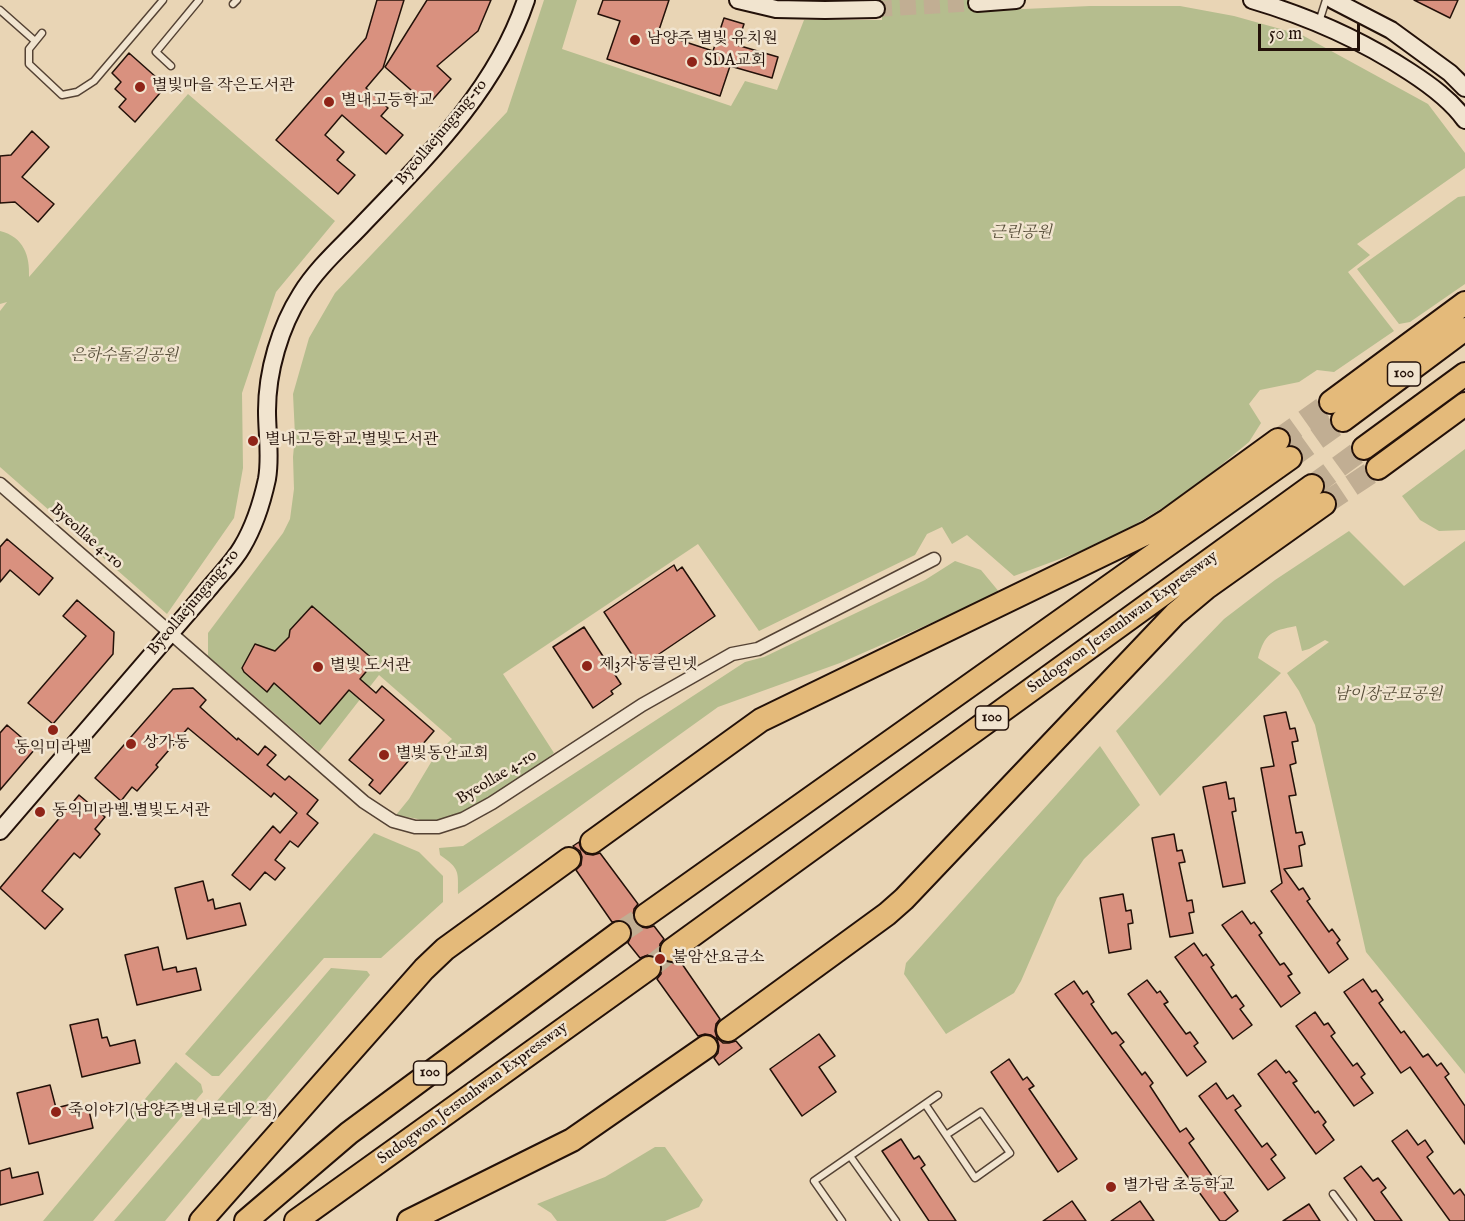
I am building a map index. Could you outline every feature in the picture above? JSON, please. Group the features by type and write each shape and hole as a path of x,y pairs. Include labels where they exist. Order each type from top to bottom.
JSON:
{"highway":[{"name":"100","path":"1465,303 1337,411 1465,329"},
{"name":"100","path":"1364,448 1465,374"},
{"path":"1378,468 1465,404"},
{"name":"100","path":"592,842 761,720 1147,533 1284,449 646,915"},
{"name":"Sudogwon Je1sunhwan Expressway","path":"672,950 1318,495 1175,614 904,899 728,1030"},
{"path":"201,1221 423,969 445,948 569,859"},
{"name":"100","path":"246,1221 349,1133 619,933"},
{"name":"Sudogwon Je1sunhwan Expressway","path":"296,1221 649,968"},
{"path":"409,1221 572,1140 706,1047"}],"street":[{"name":"Byeollaejungang-ro","path":"0,831 241,548 257,512 267,478 270,442 267,411 276,350 300,295 320,267 425,158 479,93 498,63 526,0"},
{"path":"738,0 776,9 876,9"},
{"path":"976,3 1016,0"},
{"path":"1252,0 1319,23 1376,50 1436,90 1465,120"},
{"path":"1333,0 1391,30 1465,88"},
{"name":"Byeollae 4-ro","path":"2,486 364,802 393,821 415,827 438,827 463,819 492,803 642,705 732,654 758,649 934,559"}],"lane":[{"path":"42,33 29,49 29,64 62,95 77,92 94,81 163,0"},
{"path":"171,66 156,52 199,0"},
{"path":"1319,23 1326,0"},
{"path":"0,10 35,41"},
{"path":"842,1221 814,1181 938,1095"},
{"path":"925,1104 975,1178 1010,1153 981,1112 946,1135"},
{"path":"850,1156 896,1221"},
{"path":"1334,1194 1353,1221"}],"green space":[{"name":"근린공원","path":"544,0 577,0 562,49 731,106 745,81 777,90 804,20 882,20 882,0 979,0 980,11 1090,6 1180,6 1234,16 1302,35 1428,104 1465,153 1465,168 1357,244 1370,255 1348,272 1394,331 1334,372 1317,370 1299,382 1260,390 1249,404 1261,423 1249,442 1187,493 1126,530 1076,553 1014,576 967,535 952,544 942,527 927,534 915,555 759,631 698,544 503,674 554,753 550,756 551,759 457,817 428,824 418,819 396,815 409,799 436,754 452,739 379,675 319,752 208,656 208,633 283,533 290,519 294,489 293,394 309,338 335,293 507,112"},
{"name":"은하수돌길공원","path":"188,94 335,221 276,292 242,393 243,468 234,518 167,614 0,467 0,311 7,302 0,304 0,231 15,238 24,248 29,277"},
{"path":"1465,196 1465,284 1410,322 1399,324 1357,269 1458,197"},
{"path":"1465,449 1465,530 1439,531 1420,520 1402,496"},
{"name":"남이장군묘공원","path":"1349,531 1404,586 1465,541 1465,1074 1366,952 1315,725 1299,691 1287,673 1329,642 1325,640 1302,651 1296,626 1270,634 1263,643 1258,658 1281,673 1160,796 1116,731 1224,619 1275,580"},
{"path":"955,561 981,570 1000,593 840,663 718,707 458,894 456,871 440,855 439,848 463,846 745,662 764,657 925,580"},
{"path":"1100,746 1140,805 1084,859 1057,898 1014,993 946,1034 904,974 906,963"},
{"path":"374,833 419,852 443,876 443,902 381,958 324,958 219,1076 212,1076 185,1054"},
{"path":"331,968 367,971 370,975 165,1221 114,1221"},
{"path":"176,1062 201,1084 203,1092 93,1221 43,1221"},
{"path":"655,1147 665,1147 703,1200 699,1207 665,1221 557,1221 551,1213 537,1204 605,1177"}],"building":[{"name":"별내고등학교","path":"377,0 404,0 383,68 366,88 388,108 381,116 403,135 386,154 342,115 325,135 344,152 337,160 355,175 338,194 276,140 366,38"},
{"path":"427,0 491,0 478,31 437,66 451,79 428,105 385,67"},
{"path":"603,0 669,0 658,33 713,51 724,18 744,24 737,45 778,57 772,78 730,66 720,96 607,59 620,21 598,14"},
{"path":"1414,0 1458,0 1450,18"},
{"name":"별빛마을 작은도서관","path":"129,53 166,86 135,122 119,107 126,99 115,89 121,82 112,73"},
{"path":"32,131 49,147 22,177 54,204 38,222 15,202 0,203 0,156 11,155"},
{"path":"7,539 53,578 39,595 10,570 0,582 0,547"},
{"path":"674,565 677,571 682,567 715,616 640,667 604,612"},
{"path":"77,600 114,632 113,654 53,724 28,703 86,636 63,616"},
{"path":"312,606 375,661 360,679 376,693 382,686 434,731 380,794 369,785 373,780 349,760 384,720 349,690 320,724 274,683 267,692 242,668 255,644 275,651 289,637 290,630"},
{"name":"제3자동클린넷","path":"584,627 621,684 611,691 613,694 593,708 553,647"},
{"path":"193,688 206,700 200,707 237,740 238,738 258,755 265,746 276,755 267,765 285,780 289,776 318,800 307,814 318,823 298,847 290,841 275,860 285,868 275,880 265,872 250,890 232,875 273,826 280,833 297,813 274,793 271,797 188,728 137,791 132,787 121,801 95,778 173,689"},
{"path":"1286,712 1290,729 1295,728 1298,741 1292,742 1296,763 1290,765 1296,795 1289,796 1296,833 1302,832 1305,844 1299,846 1302,866 1284,869 1299,890 1303,888 1310,899 1307,901 1329,932 1332,929 1340,940 1337,943 1348,959 1329,973 1271,891 1282,883 1261,768 1274,766 1264,716"},
{"path":"7,725 35,749 0,790 0,733"},
{"path":"1226,782 1229,799 1234,798 1236,811 1232,812 1245,883 1223,887 1203,787"},
{"path":"79,795 105,817 95,829 100,834 80,858 74,853 42,891 63,909 45,929 0,888"},
{"path":"1174,834 1177,851 1182,850 1185,862 1179,863 1187,901 1192,900 1194,912 1189,913 1193,933 1170,937 1152,838"},
{"name":"불암산요금소","path":"579,842 586,854 600,853 638,904 634,909 635,923 647,928 654,926 664,939 660,944 661,958 666,962 680,961 720,1019 716,1024 717,1038 723,1043 736,1041 742,1048 719,1065 714,1058 718,1053 717,1039 705,1034 698,1036 657,979 661,974 660,960 648,955 640,958 628,943 632,932 630,925 624,920 612,922 576,870 581,865 582,857 580,851 573,846"},
{"path":"203,881 208,901 213,899 215,909 240,903 246,925 187,939 175,888"},
{"path":"1123,894 1126,911 1131,910 1133,923 1128,924 1131,949 1109,953 1100,898"},
{"path":"1242,911 1251,924 1254,922 1262,933 1259,935 1280,965 1284,963 1292,974 1288,976 1300,993 1281,1007 1222,925"},
{"path":"1194,943 1203,956 1206,954 1214,965 1211,967 1232,998 1236,995 1244,1006 1240,1009 1252,1025 1233,1039 1175,957"},
{"path":"158,947 163,970 176,967 177,972 196,968 201,990 137,1005 125,955"},
{"path":"1363,979 1372,992 1376,990 1383,1000 1379,1003 1401,1033 1404,1031 1423,1057 1428,1054 1437,1066 1441,1063 1449,1074 1445,1077 1465,1106 1465,1144 1410,1067 1401,1073 1344,992"},
{"path":"1147,980 1157,993 1160,991 1168,1002 1164,1004 1186,1034 1190,1032 1198,1043 1194,1046 1206,1062 1187,1076 1128,994"},
{"path":"1074,981 1083,994 1087,991 1094,1002 1091,1004 1112,1034 1116,1032 1124,1042 1120,1045 1142,1075 1145,1072 1153,1083 1150,1086 1180,1132 1186,1128 1194,1139 1189,1143 1215,1180 1221,1176 1229,1188 1224,1192 1238,1211 1225,1221 1220,1221 1055,994"},
{"path":"1315,1012 1324,1025 1328,1023 1335,1033 1331,1036 1353,1066 1357,1063 1365,1074 1361,1077 1373,1093 1354,1106 1296,1026"},
{"path":"98,1019 102,1038 107,1037 110,1046 135,1040 140,1063 82,1077 70,1025"},
{"path":"819,1034 835,1056 819,1067 836,1092 802,1116 770,1069"},
{"path":"1009,1059 1023,1080 1027,1077 1034,1086 1029,1089 1077,1159 1058,1172 991,1072"},
{"path":"1276,1060 1286,1073 1289,1071 1297,1081 1293,1083 1315,1113 1318,1111 1326,1122 1323,1125 1334,1140 1316,1154 1258,1074"},
{"path":"1216,1083 1227,1099 1233,1095 1241,1106 1235,1110 1262,1147 1267,1143 1276,1155 1271,1159 1285,1178 1268,1190 1199,1096"},
{"path":"50,1085 56,1108 68,1105 69,1110 88,1106 93,1128 29,1144 17,1093"},
{"path":"1407,1130 1418,1145 1425,1140 1433,1152 1427,1157 1454,1194 1460,1189 1465,1196 1465,1221 1450,1221 1392,1141"},
{"path":"901,1139 914,1159 919,1156 925,1165 921,1168 956,1221 929,1221 882,1151"},
{"path":"1361,1166 1373,1181 1378,1178 1386,1188 1381,1192 1402,1221 1375,1221 1344,1178"},
{"path":"10,1168 12,1178 38,1172 43,1194 0,1205 0,1171"},
{"path":"1072,1201 1086,1221 1043,1221"},
{"path":"1140,1201 1154,1221 1111,1221"},
{"path":"1309,1204 1320,1221 1283,1221"}],"tunnel":[{"path":"876,9 977,3"},
{"path":"1278,440 1331,402"},
{"path":"1290,458 1343,420"},
{"path":"1312,486 1364,448"},
{"path":"1324,504 1378,468"},
{"path":"619,933 646,915"},
{"path":"649,968 672,950"}],"place":[{"name":"남양주 별빛 유치원","path":"635,40"},
{"name":"SDA교회","path":"692,62"},
{"name":"별빛마을 작은도서관","path":"140,87"},
{"name":"별내고등학교","path":"329,102"},
{"name":"별내고등학교.별빛도서관","path":"253,441"},
{"name":"제3자동클린넷","path":"587,666"},
{"name":"별빛 도서관","path":"318,667"},
{"name":"동익미라벨","path":"53,730"},
{"name":"상가동","path":"131,744"},
{"name":"별빛동안교회","path":"384,755"},
{"name":"동익미라벨.별빛도서관","path":"40,812"},
{"name":"불암산요금소","path":"660,959"},
{"name":"죽이야기(남양주별내로데오점)","path":"56,1112"},
{"name":"별가람 초등학교","path":"1111,1187"}]}
